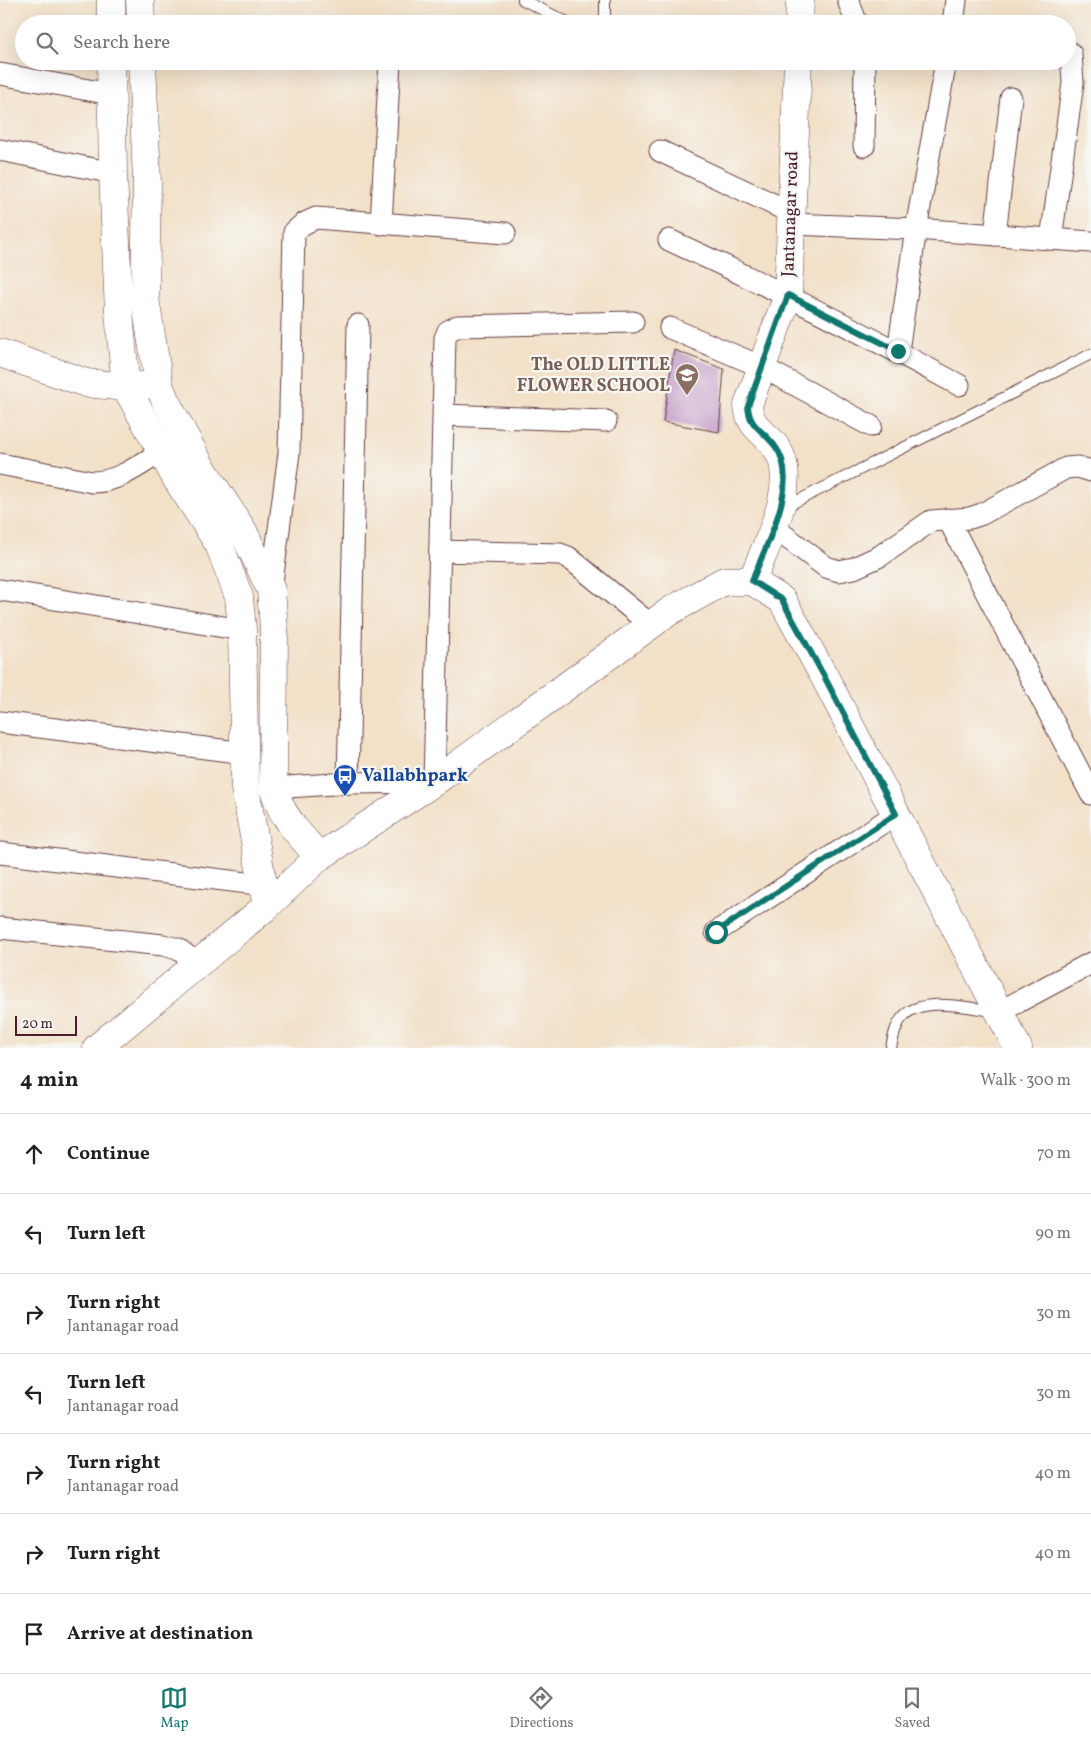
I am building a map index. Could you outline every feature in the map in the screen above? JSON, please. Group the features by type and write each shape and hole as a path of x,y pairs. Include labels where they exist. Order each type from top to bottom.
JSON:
{"street":[{"path":"111,0 111,15"},
{"path":"140,0 141,15"},
{"path":"799,15 800,0"},
{"path":"848,0 854,15"},
{"path":"954,15 956,0"},
{"path":"111,70 119,312 126,387 176,478 219,544 239,598 242,630 245,788 266,896"},
{"path":"142,70 147,182 145,298 159,385 166,402 200,465 243,531 271,590"},
{"path":"381,224 390,70"},
{"name":"Jantanagar road","path":"752,581 784,500 786,482 784,460 775,445 754,425 748,416 748,406 788,295 798,70"},
{"path":"864,70 864,146"},
{"path":"898,351 916,229 944,70"},
{"path":"1051,239 1073,83 1073,70"},
{"path":"0,74 111,94"},
{"path":"995,235 1011,98"},
{"path":"0,150 113,173"},
{"path":"660,151 792,218 1091,242"},
{"path":"319,857 293,827 282,810 273,788 274,630 271,590 289,453 294,232 303,224 316,218 506,233"},
{"path":"669,240 788,295 898,351 959,385"},
{"path":"434,782 445,338 448,331 458,326 633,322"},
{"path":"348,783 358,325"},
{"path":"670,328 762,367 871,426"},
{"path":"0,353 86,383 126,387 159,385"},
{"path":"444,415 606,421"},
{"path":"0,464 92,482 106,482 121,476 161,452"},
{"path":"777,519 826,566 839,571 854,568 880,556 931,521 970,518 982,514 1066,468 1078,467 1091,471"},
{"path":"201,517 227,505"},
{"path":"948,519 1091,794"},
{"path":"440,551 560,554 568,557 651,625"},
{"path":"97,1048 198,964 266,896 319,857 434,782 670,611 724,581 752,581 782,600 825,678 1018,1048"},
{"path":"0,590 242,630"},
{"path":"0,722 245,753"},
{"path":"273,788 348,783 434,782"},
{"path":"716,932 896,814"},
{"path":"0,852 266,896"},
{"path":"0,928 163,945 178,949 198,964"},
{"path":"999,1012 1091,963"}],"lane":[{"path":"522,0 553,15"},
{"path":"605,0 605,15"},
{"path":"777,519 1091,354"},
{"path":"891,1048 900,1019 906,1013 916,1008 927,1005 944,1005 999,1012"}],"building":[{"path":"674,350 724,369 719,432 663,422"}],"place":[{"name":"The OLD LITTLE FLOWER SCHOOL","path":"687,396"},
{"name":"Vallabhpark","path":"345,797"}],"route":[{"path":"716,932 896,814 782,600 752,581 784,500 786,482 784,460 775,445 754,425 748,416 748,406 788,295 898,351"}]}
